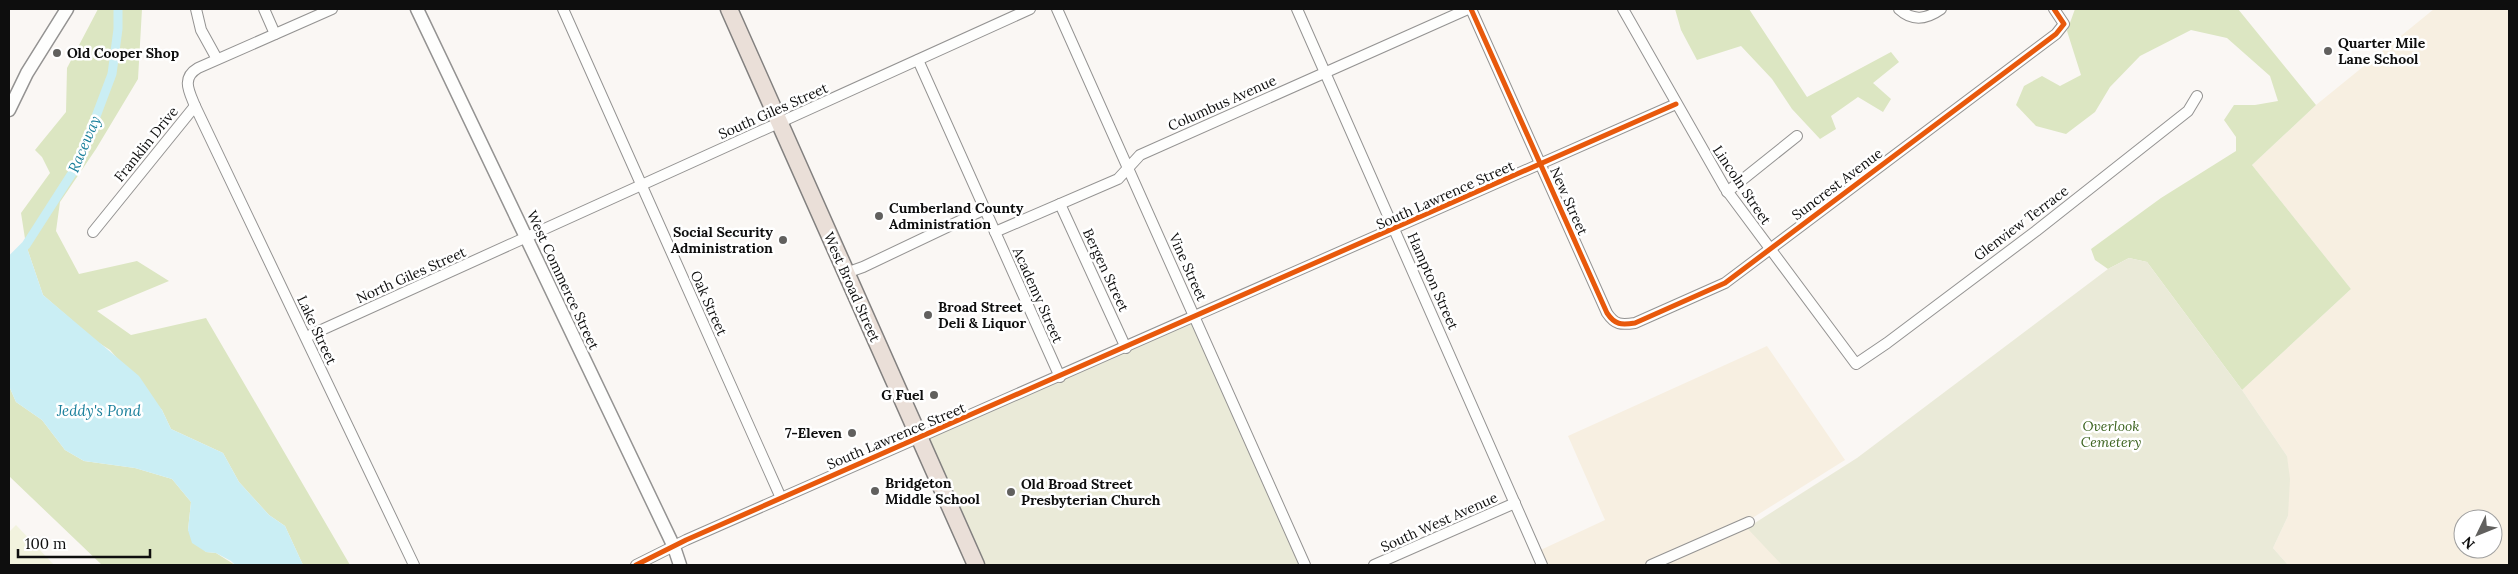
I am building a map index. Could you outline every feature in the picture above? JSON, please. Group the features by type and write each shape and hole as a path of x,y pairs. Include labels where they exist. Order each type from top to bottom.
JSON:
{"highway":[{"name":"West Broad Street","path":"729,9 976,565"}],"street":[{"path":"9,110 27,73 67,9"},
{"path":"196,9 201,30 217,59"},
{"path":"264,9 275,34"},
{"name":"Franklin Drive","path":"92,232 195,106 186,78 193,70 332,9"},
{"name":"West Commerce Street","path":"417,9 674,547 680,565"},
{"name":"Oak Street","path":"564,9 781,498"},
{"name":"South Giles Street","path":"527,238 1030,9"},
{"name":"Vine Street","path":"1057,9 1306,565"},
{"name":"Hampton Street","path":"1297,9 1542,565"},
{"name":"Columbus Avenue","path":"995,232 1118,179 1140,155 1470,9"},
{"name":"New Street","path":"1470,9 1610,319"},
{"name":"Lincoln Street","path":"1623,9 1727,192 1856,364"},
{"path":"1899,9 1904,14 1918,19 1932,16 1941,9"},
{"name":"Suncrest Avenue","path":"1610,319 1619,325 1635,323 1725,284 2063,28 2063,20 2054,9"},
{"name":"Academy Street","path":"918,60 1060,377"},
{"name":"Glenview Terrace","path":"1856,364 2036,231 2188,111 2196,96"},
{"name":"South Lawrence Street","path":"636,565 781,498 1126,348 1676,104"},
{"name":"Lake Street","path":"195,106 414,565"},
{"path":"1727,192 1797,136"},
{"name":"Bergen Street","path":"1060,204 1126,348"},
{"path":"846,273 863,267 985,209"},
{"name":"North Giles Street","path":"306,337 527,238"},
{"name":"South West Avenue","path":"1374,565 1515,503"},
{"path":"1651,565 1749,522"}],"shaded area":[{"path":"2434,9 2509,9 2509,565 2288,565 2273,548 2288,516 2287,456 2242,390 2351,289 2252,165 2316,105"},
{"path":"1767,346 1845,460 1746,522 1783,565 1537,565 1532,554 1605,520 1568,436"}],"green space":[{"path":"98,9 142,9 138,79 96,149 60,202 56,231 79,274 137,261 169,281 97,311 131,335 206,318 350,565 303,565 285,526 269,515 239,482 223,453 171,429 162,410 110,350 96,341 43,295 26,245 21,213 50,173 42,157 35,150 66,112 67,68"},
{"path":"1675,9 1749,9 1807,97 1891,52 1899,62 1873,83 1891,99 1883,112 1858,97 1831,116 1836,129 1820,139 1792,109 1772,79 1741,46 1697,60 1681,30"},
{"path":"2075,9 2238,9 2316,105 2252,165 2351,289 2242,390 2147,262 2129,258 2108,269 2095,260 2091,249 2161,198 2236,151 2236,137 2224,120 2234,105 2255,105 2278,101 2270,76 2227,38 2191,30 2140,56 2110,87 2095,112 2066,134 2036,126 2016,105 2024,86 2042,76 2060,86 2081,75 2067,31"},
{"name":"Overlook Cemetery","path":"2129,258 2147,262 2242,390 2287,456 2290,479 2288,516 2273,548 2288,565 1782,565 1747,528 1857,458 2108,269"},
{"path":"1196,317 1306,565 976,565 920,438"},
{"path":"9,386 16,402 42,420 65,450 84,461 135,468 172,479 191,502 188,530 206,552 216,553 235,565 102,565 9,476"},
{"path":"16,525 54,565 9,565 9,532"}],"water":[{"name":"Jeddy's Pond","path":"26,245 43,295 139,376 162,410 171,429 223,453 239,482 269,515 285,526 303,565 235,565 216,553 206,552 192,543 188,530 191,502 172,479 135,468 84,461 65,450 42,420 16,402 9,386 9,262"}],"waterway":[{"name":"Raceway","path":"9,262 26,245 78,164 112,74 118,29 118,9"}],"cycle path":[{"path":"1471,9 1607,313 1616,322 1626,324 1635,323 1725,283 2056,34 2064,24 2054,9"},
{"path":"636,565 686,540 1676,104"}],"place":[{"name":"Quarter Mile Lane School","path":"2328,51"},
{"name":"Old Cooper Shop","path":"57,53"},
{"name":"Cumberland County Administration","path":"879,216"},
{"name":"Social Security Administration","path":"783,240"},
{"name":"Broad Street Deli & Liquor","path":"928,315"},
{"name":"G Fuel","path":"934,395"},
{"name":"7-Eleven","path":"852,433"},
{"name":"Bridgeton Middle School","path":"875,491"},
{"name":"Old Broad Street Presbyterian Church","path":"1011,492"}]}
